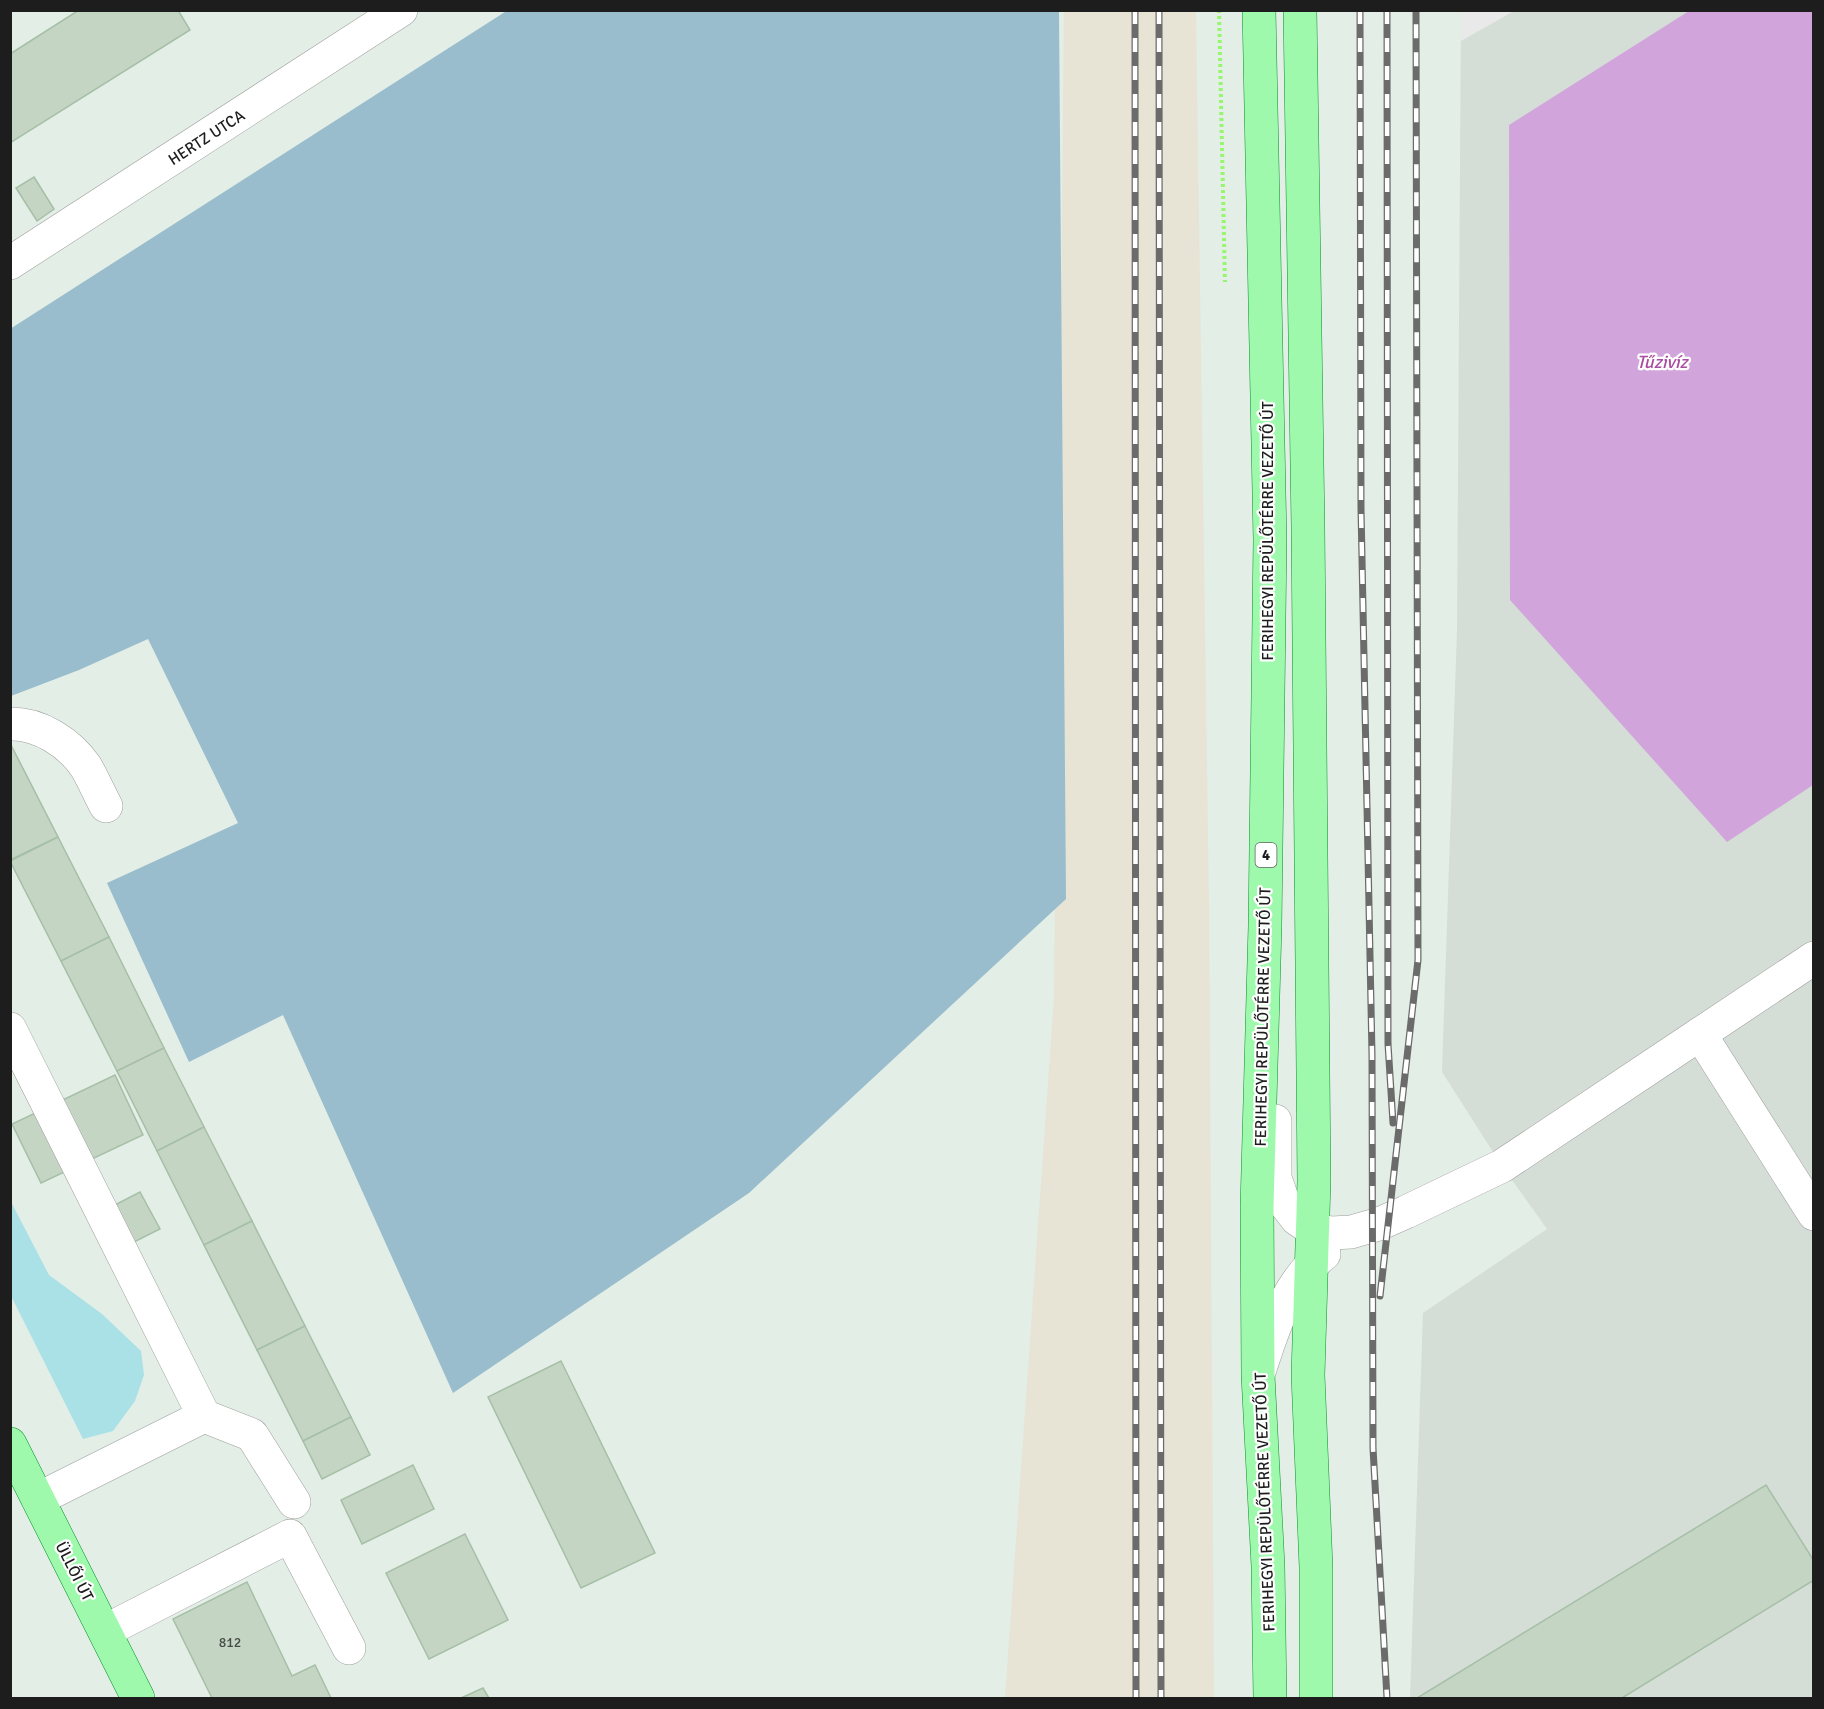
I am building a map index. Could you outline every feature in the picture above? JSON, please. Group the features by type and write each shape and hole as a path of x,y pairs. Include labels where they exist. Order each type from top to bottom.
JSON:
{"main road":[{"name":"FERIHEGYI REPÜLŐTÉRRE VEZETŐ ÚT","path":"1259,10 1269,540 1265,926 1257,1206 1258,1375 1268,1566 1270,1698"},
{"path":"1300,10 1308,552 1313,1230 1308,1375 1316,1567 1316,1698"},
{"name":"ÜLLŐI ÚT","path":"11,1446 138,1698"}],"street":[{"name":"HERTZ UTCA","path":"10,263 401,10"},
{"path":"10,724 22,724 45,731 69,748 85,766 106,806"},
{"path":"1265,926 1276,1009 1275,1178 1283,1201 1297,1219 1313,1230 1332,1233 1351,1232 1379,1224 1502,1166 1814,958"},
{"path":"10,1029 204,1416 252,1435 294,1502"},
{"path":"1700,1034 1814,1214"},
{"path":"1258,1375 1279,1316 1294,1288 1312,1262 1351,1232"},
{"path":"1308,1375 1326,1272 1351,1232"},
{"path":"38,1499 204,1416"},
{"path":"105,1631 290,1536 349,1648"}],"path":[{"path":"1219,10 1225,285"}],"shaded area":[{"path":"508,10 1059,11 1066,899 749,1193 453,1393 283,1015 189,1062 107,883 238,823 148,639 79,670 11,696 10,329"},
{"path":"1461,10 1514,11 1461,41"},
{"path":"1064,11 1196,11 1209,904 1214,1698 1005,1698 1054,997"},
{"path":"1461,11 1813,11 1813,1698 1410,1698 1423,1313 1547,1229 1502,1166 1442,1072 1457,630"},
{"path":"10,1200 49,1275 102,1314 141,1351 144,1375 135,1401 113,1431 83,1439 11,1296"}],"water":[{"name":"Tűzivíz","path":"1689,11 1814,11 1813,785 1727,842 1510,600 1509,125"}],"building":[{"path":"79,10 178,10 190,30 10,143 10,54"},
{"path":"34,177 54,209 37,221 16,188"},
{"path":"10,743 58,837 10,860"},
{"path":"58,837 109,937 61,961 10,861"},
{"path":"109,937 164,1048 117,1071 61,961"},
{"path":"164,1048 204,1127 157,1151 117,1071"},
{"path":"115,1075 143,1135 41,1183 12,1124"},
{"path":"204,1127 252,1221 204,1245 157,1151"},
{"path":"140,1192 160,1229 126,1246 107,1209"},
{"path":"252,1221 305,1326 257,1350 204,1245"},
{"path":"305,1326 351,1417 303,1441 257,1350"},
{"path":"561,1361 655,1553 581,1588 488,1397"},
{"path":"351,1417 370,1455 322,1479 303,1441"},
{"path":"413,1465 434,1509 362,1544 341,1500"},
{"path":"1766,1485 1814,1561 1814,1580 1622,1698 1417,1698"},
{"path":"465,1534 508,1620 429,1659 386,1573"},
{"path":"247,1582 292,1676 315,1665 331,1698 212,1698 173,1619"},
{"path":"483,1688 489,1698 461,1698"}],"railway":[{"path":"1135,10 1136,1698"},
{"path":"1159,10 1161,1698"},
{"path":"1360,10 1361,509 1372,1055 1373,1448 1387,1698"},
{"path":"1387,10 1388,1044 1393,1123"},
{"path":"1380,1296 1418,960 1416,10"}]}
